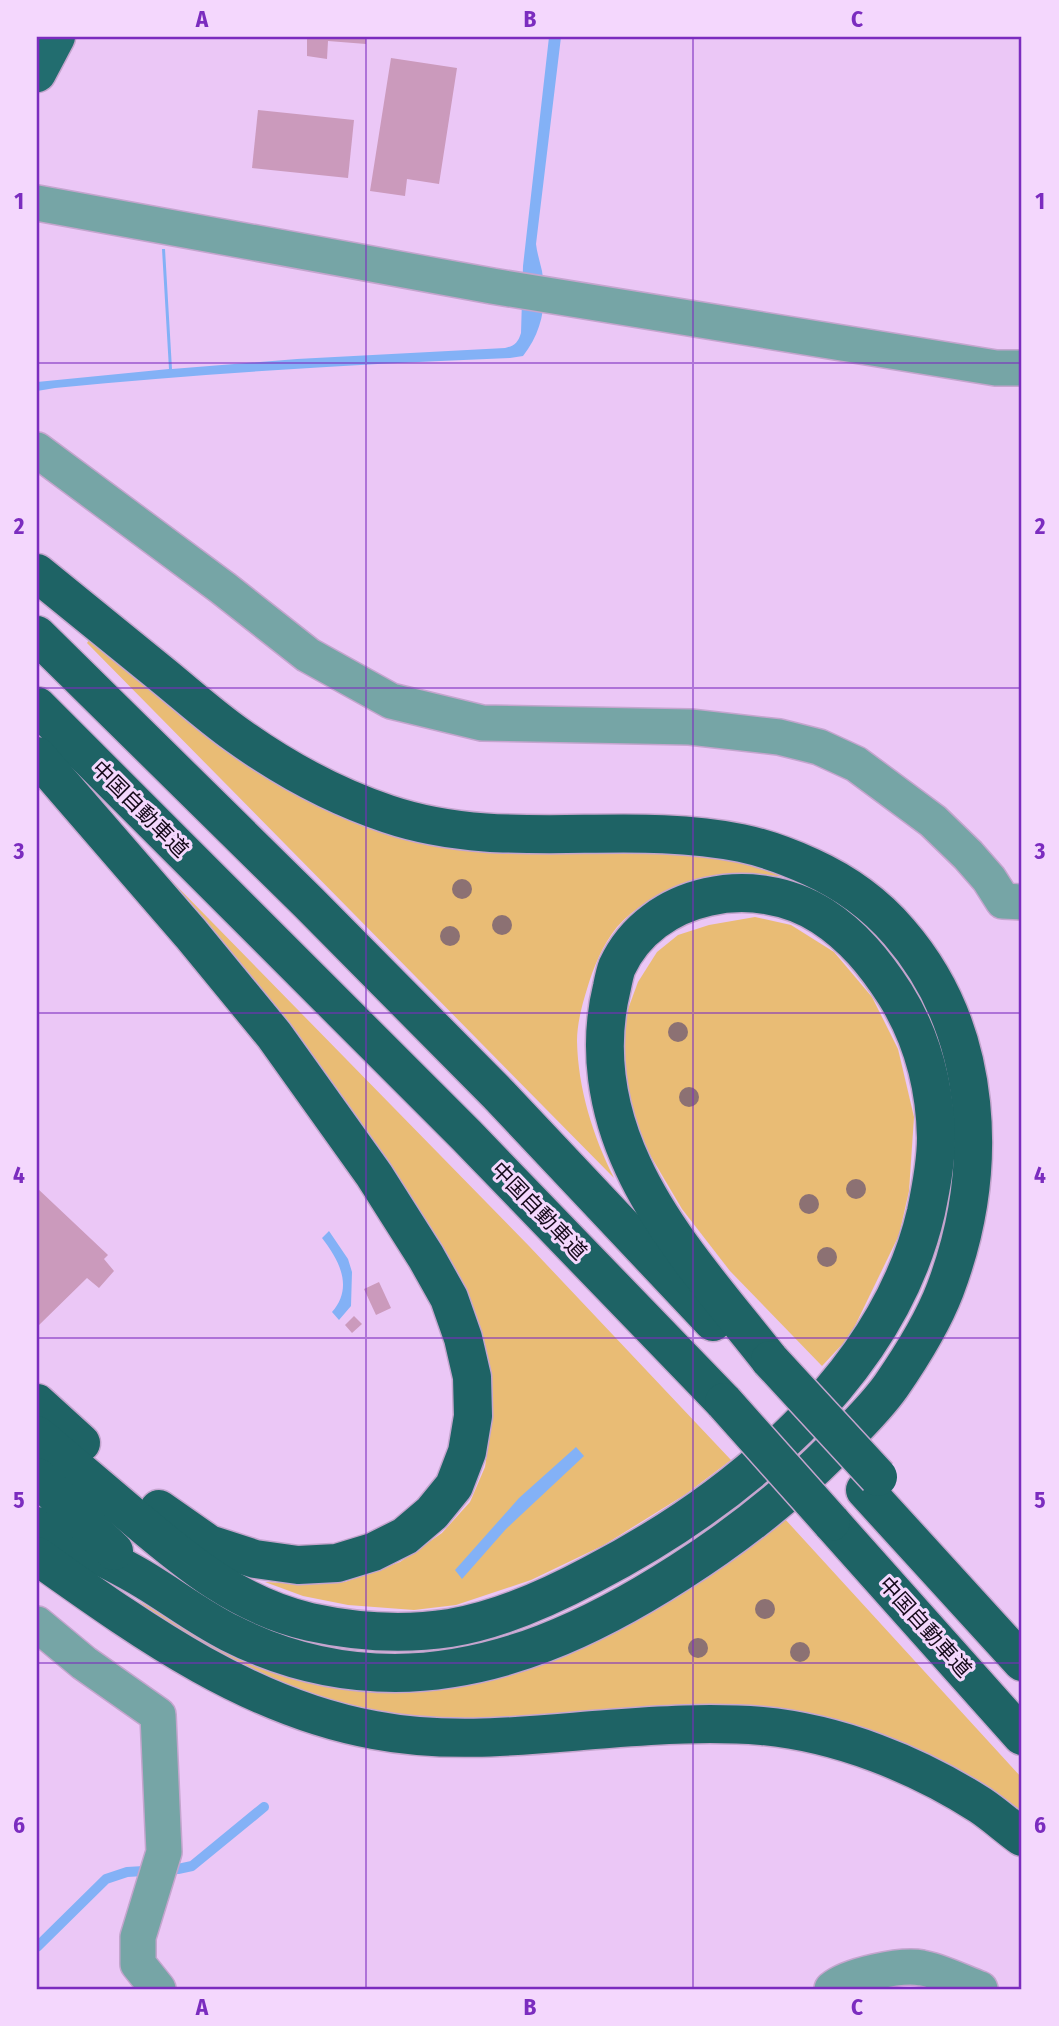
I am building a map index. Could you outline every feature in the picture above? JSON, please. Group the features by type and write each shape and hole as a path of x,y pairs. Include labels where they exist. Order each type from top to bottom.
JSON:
{"highway":[{"path":"37,72 57,37"},
{"path":"37,573 236,735 295,772 347,800 397,817 453,830 519,834 658,834 705,837 746,844 788,857 829,875 863,897 894,925 922,960 943,998 960,1044 971,1094 974,1143 970,1196 960,1246 943,1297 921,1339 888,1391 807,1476 707,1555 613,1613 521,1653 440,1670 394,1673 354,1671 311,1663 271,1651 188,1609 144,1579 37,1477"},
{"path":"37,635 309,903 765,1366 872,1484 1022,1639"},
{"name":"中国自動車道","path":"37,706 456,1125 724,1402 1022,1736"},
{"path":"37,757 274,1035 374,1175 426,1256 449,1298 464,1338 472,1377 473,1416 467,1452 454,1486 432,1513 405,1536 373,1552 337,1563 298,1565 255,1559 209,1544 114,1474 37,1403"},
{"path":"37,1435 190,1565 224,1587 263,1606 305,1621 354,1629 402,1632 452,1628 502,1615 559,1592 628,1556 688,1517 739,1479 822,1402 855,1362 882,1321 905,1276 921,1232 932,1184 936,1140 933,1094 922,1050 904,1009 885,978 851,937 819,913 790,900 754,893 716,895 685,903 656,919 633,941 616,969 608,1002 604,1040 607,1081 615,1119 632,1165 660,1215 765,1366"},
{"path":"37,1426 114,1474 190,1565"},
{"path":"872,1484 1022,1662"},
{"path":"38,1530 144,1579"},
{"path":"38,1530 126,1619 219,1675 323,1717 373,1730 423,1737 479,1739 663,1725 716,1724 809,1733 885,1757 939,1781 981,1806 1022,1837"}],"street":[{"path":"37,204 492,286 996,368 1022,368"},
{"path":"37,450 308,655 391,701 482,723 690,727 779,737 819,747 856,764 933,821 989,879 1003,901 1022,902"},
{"path":"37,1624 84,1663 158,1715 164,1852 138,1937 138,1964 158,1989"},
{"path":"832,1989 839,1983 877,1970 922,1967 980,1989"}],"shaded area":[{"path":"89,640 303,796 720,854 810,883 770,876 719,878 700,882 663,894 647,903 631,914 612,934 589,981 580,1015 577,1041 580,1077 588,1112 614,1178 87,643"},
{"path":"117,825 529,1246 731,1460 686,1494 604,1545 531,1580 456,1605 414,1610 348,1605 303,1596 265,1582 345,1582 400,1562 442,1533 470,1502 485,1467 490,1432 478,1330 459,1275 441,1243 384,1161"},
{"path":"755,917 791,925 834,952 872,997 898,1049 914,1117 909,1191 899,1235 850,1336 822,1366 730,1271 682,1209 643,1143 627,1099 622,1055 624,1020 638,982 657,952 678,935 709,925"},
{"path":"784,1518 1022,1778 1022,1816 934,1761 502,1719 388,1719 308,1699 223,1657 172,1627 138,1601 229,1649 441,1683"}],"water":[{"path":"549,37 561,37 536,244 542,271 543,305 539,326 523,356 226,373 37,391 37,382 169,369 162,249 165,249 172,369 297,359 505,348 513,345 521,333 523,266"},
{"path":"329,1231 348,1259 352,1272 351,1306 339,1320 332,1312 342,1293 342,1274 334,1255 322,1238"},
{"path":"576,1447 584,1456 506,1529 462,1579 455,1570 519,1498"}],"building":[{"path":"366,37 366,44 328,41 327,59 307,56 307,39 299,39"},
{"path":"391,58 457,68 439,184 407,179 405,196 370,191"},
{"path":"258,110 354,120 348,178 252,168"},
{"path":"37,1188 108,1255 104,1259 114,1271 99,1288 87,1278 37,1327"},
{"path":"379,1282 391,1308 376,1315 364,1289"},
{"path":"354,1316 362,1324 352,1333 345,1325"}],"waterway":[{"path":"37,1947 106,1879 127,1872 192,1866 264,1807"}]}
